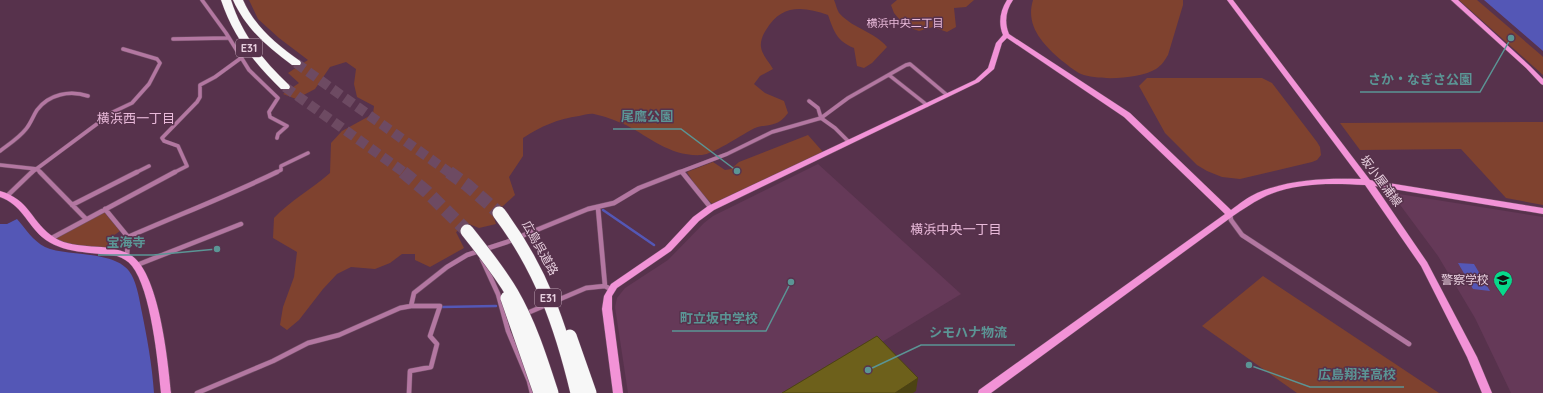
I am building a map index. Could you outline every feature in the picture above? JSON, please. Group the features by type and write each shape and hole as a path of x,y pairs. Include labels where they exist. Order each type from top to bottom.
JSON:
{"highway":[{"path":"218,0 238,32"},
{"name":"E31","path":"226,0 238,32 260,62 285,87"},
{"name":"E31","path":"238,0 246,16 257,32 296,63"},
{"name":"広島呉道路","path":"499,213 511,227 539,274 566,344 577,393"},
{"name":"E31","path":"467,231 504,280 518,305 544,366 552,393"},
{"path":"483,254 510,306 540,393"},
{"path":"539,274 570,335 590,393"}],"street":[{"path":"202,0 249,70 278,98 269,112 270,117 287,126 278,134 277,138"},
{"path":"1010,0 1004,11 1002,28 1006,35 1127,115 1148,133 1230,214 1231,220 1242,235 1409,344"},
{"name":"坂小屋浦線","path":"1230,0 1381,200 1424,264 1472,356 1487,393"},
{"path":"1454,0 1528,67 1543,83"},
{"path":"506,322 586,288 609,288 614,286 668,249 696,219 711,208 977,82 991,68 999,43 1006,35"},
{"path":"173,39 228,38"},
{"path":"123,49 136,55 147,55 157,59 160,63 157,73 151,81 132,103 114,111 3,195 19,204 50,239 61,244 113,252 127,256 137,265 143,274 149,292 164,363 166,393"},
{"path":"50,239 187,166 179,146 175,142 164,141 162,138 197,102 200,97 200,85 214,78 241,58"},
{"path":"412,306 414,293 447,267 467,255 483,254 588,209 598,208 614,203 639,188 727,154 772,132 821,118 848,98 910,64 947,95"},
{"path":"889,75 927,105"},
{"path":"0,151 22,133 37,110 49,99 55,96 75,93 88,96"},
{"path":"809,101 818,108 821,118 835,128 849,142"},
{"path":"128,238 208,202 235,194 256,182 276,174 281,170 281,166 308,153"},
{"path":"0,165 38,169 86,219"},
{"path":"72,205 149,166"},
{"path":"682,172 711,208"},
{"path":"983,393 1230,214 1258,196 1275,189 1312,182 1366,182 1543,211"},
{"path":"598,208 609,288 607,309 618,393"},
{"path":"104,209 128,238 127,256"},
{"path":"137,265 241,224"},
{"path":"483,254 532,393"},
{"path":"197,393 272,361 308,343 339,335 400,308 412,306 440,306 430,336 437,344 431,367 410,371 409,393"}],"shaded area":[{"path":"249,0 834,0 839,13 852,23 877,38 887,47 872,63 864,68 857,66 854,48 840,39 832,26 828,15 801,9 786,11 778,15 761,40 763,53 773,69 760,76 754,84 765,93 784,101 788,113 779,122 751,130 719,148 702,155 691,155 671,150 626,125 594,114 571,117 550,124 523,138 523,156 509,177 515,195 503,206 492,212 496,224 479,228 469,224 456,232 464,248 430,267 415,260 415,254 402,254 390,263 375,269 351,267 337,274 323,289 299,320 287,330 280,325 283,307 294,277 297,252 273,238 274,218 287,206 330,173 331,143 342,131 373,114 374,106 357,97 354,84 356,69 346,62 330,67 315,89 296,99 283,94 299,83 288,73 308,60 279,38 258,19"},
{"path":"897,0 974,0 966,7 954,8 956,27 947,32 933,27 919,31 905,26 894,13 891,5"},
{"path":"1033,0 1183,0 1183,5 1168,55 1160,66 1149,72 1130,77 1098,78 1078,73 1061,60 1042,41 1037,34 1031,18"},
{"path":"1459,0 1477,0 1541,55 1543,57 1543,75"},
{"path":"1484,0 1543,0 1543,51"},
{"path":"1147,78 1262,78 1272,83 1317,142 1320,147 1321,155 1317,160 1312,162 1240,179 1222,177 1207,171 1197,165 1165,133 1139,86"},
{"path":"1543,122 1543,205 1506,198 1461,149 1360,150 1340,123"},
{"path":"808,135 823,152 713,205 697,188 687,172 713,162 725,170 731,169 739,162"},
{"path":"818,164 961,294 798,393 628,393 615,307 617,298 625,288 668,260 704,223 713,216"},
{"name":"警察学校","path":"1399,194 1543,217 1543,393 1511,393 1475,318 1438,256 1395,198"},
{"path":"104,212 120,231 113,236 119,242 117,248 82,247 59,241 54,237"},
{"path":"17,219 33,238 45,247 54,250 112,260 122,264 129,271 135,284 139,299 149,350 154,393 0,393 0,224 7,224"},
{"path":"1458,263 1474,264 1490,291 1473,289"},
{"path":"1263,276 1439,393 1297,393 1202,326"}],"building":[{"path":"877,336 918,378 895,393 782,393"}],"waterway":[{"path":"603,210 654,245"},
{"path":"442,307 496,306"}],"tunnel":[{"path":"296,63 450,173"},
{"path":"285,87 405,173"},
{"path":"403,172 427,192 467,231"},
{"path":"449,172 467,185 499,213"}],"place":[{"name":"さか・なぎさ公園","path":"1511,38"},
{"name":"尾鷹公園","path":"737,171"},
{"name":"宝海寺","path":"217,249"},
{"name":"町立坂中学校","path":"791,282"},
{"name":"警察学校","path":"1503,297"},
{"name":"広島翔洋高校","path":"1249,365"},
{"name":"シモハナ物流","path":"868,370"}],"district":[{"name":"横浜中央二丁目","path":"905,23"},
{"name":"横浜西一丁目","path":"136,118"},
{"name":"横浜中央一丁目","path":"956,229"}]}
